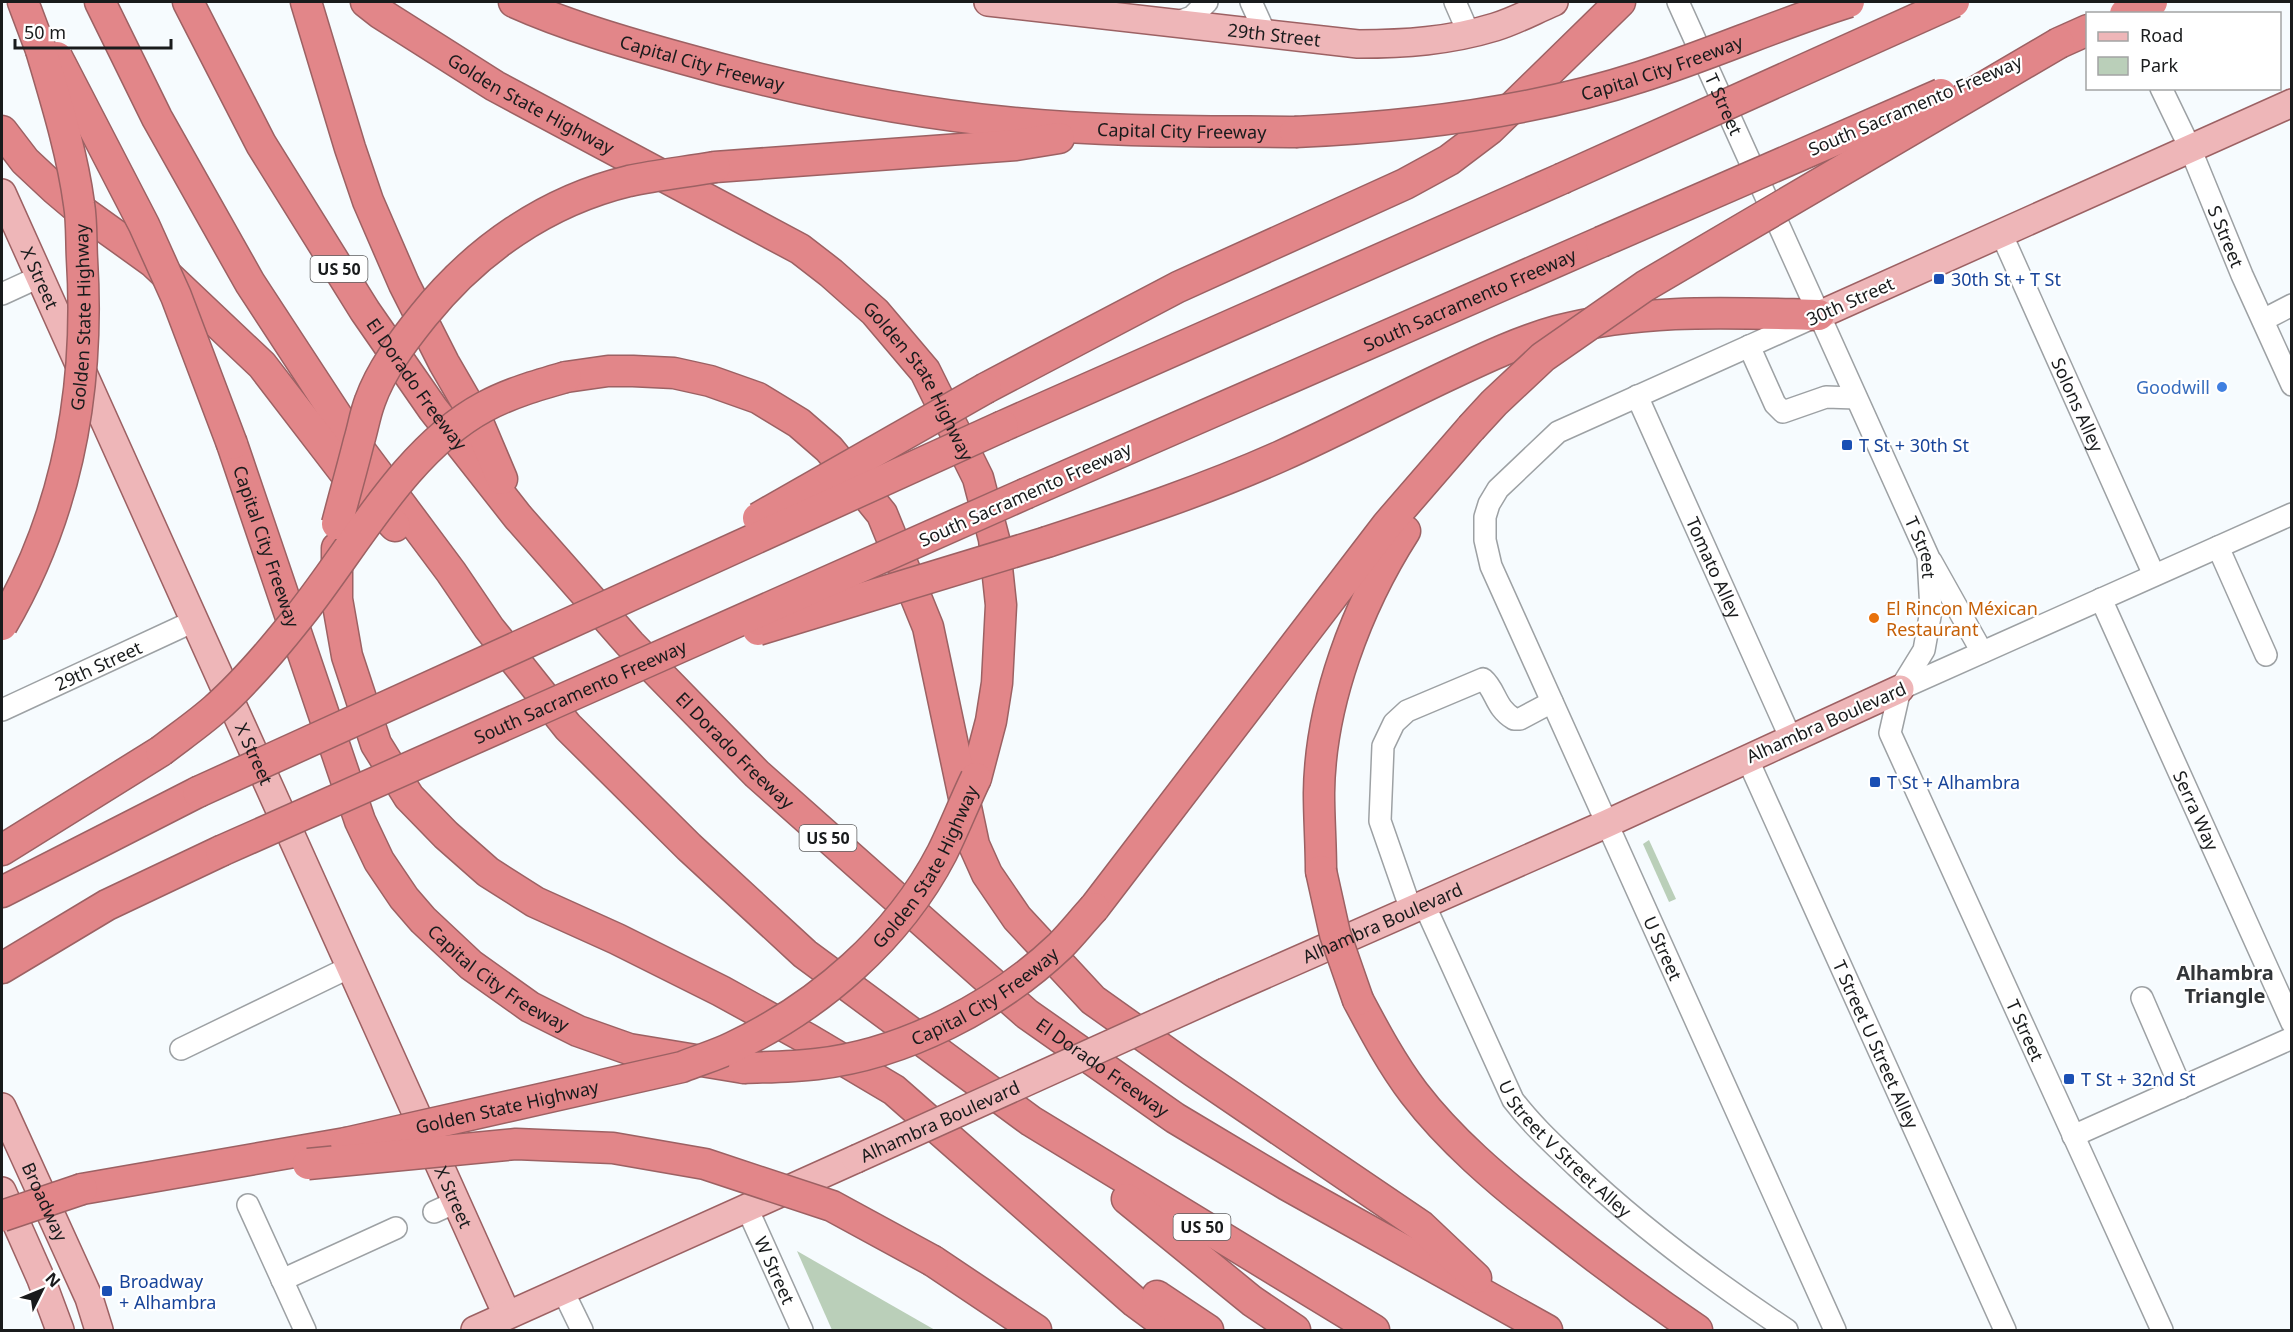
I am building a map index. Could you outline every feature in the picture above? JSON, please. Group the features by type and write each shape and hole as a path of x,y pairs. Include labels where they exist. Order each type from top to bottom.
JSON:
{"highway":[{"name":"Golden State Highway","path":"2,625 33,564 51,518 66,470 76,422 82,372 84,290 79,205 46,47 23,2"},
{"name":"Capital City Freeway","path":"30,2 46,47 144,225 176,296 232,444 360,820 379,861 404,898 423,920 471,965 530,1007 568,1026 629,1049 744,1068 829,1062 927,1033 997,996 1060,945 1094,908 1387,525 1471,428"},
{"name":"US 50","path":"100,2 157,118 250,283 354,442 451,572 489,628 576,735 689,847 805,954 1031,1121 1374,1330"},
{"name":"El Dorado Freeway","path":"189,2 261,144 365,311 433,409 518,517 630,644 757,774 1027,1014 1174,1118 1287,1185 1547,1330"},
{"path":"306,2 368,201 404,284 444,363 477,420 518,517"},
{"name":"Capital City Freeway","path":"514,2 629,44 744,76 881,105 1014,123 1115,130 1295,132 1363,129 1432,120 1513,108 1596,90 1640,77 1849,2"},
{"path":"599,609 986,388 1178,287 1406,184 1449,160 1490,129 1620,2"},
{"path":"2,892 198,792 599,609 1003,426 1954,2"},
{"path":"2130,12 2152,2"},
{"name":"Golden State Highway","path":"2,1216 82,1189 346,1143 682,1067 733,1047 769,1027 844,973 875,946 902,915 941,854 976,778 991,721 1000,644 1001,605 994,539 978,478 925,371 875,312 800,249 495,86 373,7"},
{"path":"1697,1330 1582,1247 1508,1188 1460,1144 1415,1094 1380,1043 1358,999 1335,934 1322,871 1319,792 1322,751 1329,714 1350,635 1384,564 1471,428 1543,357 1645,286 2059,43 2086,31"},
{"name":"South Sacramento Freeway","path":"9,963 107,905 221,851 1028,493 2059,43"},
{"path":"1115,130 1016,145 715,167 630,181 582,196 552,209 508,234 445,288 407,336 391,360 370,400 337,525 337,599 347,656 376,744 409,797 446,835 488,872 535,902 617,939 721,991 894,1090 1135,1302 1173,1330"},
{"path":"2,131 25,161 56,190 153,262 262,365 345,473 489,628"},
{"path":"635,667 1047,542 1174,500 1282,456 1512,345 1558,331 1604,321 1651,315 1699,313 1819,315"},
{"path":"2,850 161,751 216,708 261,663 302,613 407,471 440,438 483,407 526,388 566,377 608,371 674,373 710,381 758,398 799,423 829,449 882,514 928,627 974,845 987,874 1017,918 1094,1000 1193,1071 1421,1226 1506,1307"},
{"path":"1031,1121 1252,1301 1295,1330"},
{"path":"178,1172 308,1164 516,1144 613,1148 705,1164 832,1206 933,1261 1036,1330"},
{"path":"1028,1209 1208,1330"}],"main road":[{"name":"29th Street","path":"988,2 1056,5 1175,23 1358,45 1425,42 1469,34 1497,26 1554,2"},
{"name":"30th Street","path":"1819,315 2292,103"},
{"name":"X Street","path":"2,193 350,967 445,1207 507,1315"},
{"name":"Alhambra Boulevard","path":"475,1330 1225,992 1606,824 1900,689"},
{"name":"Broadway","path":"2,1107 89,1298 99,1330"},
{"name":"Broadway","path":"2,1191 60,1330"}],"street":[{"path":"1175,23 1192,17 1207,2"},
{"path":"1251,2 1265,33"},
{"path":"1455,2 1469,34"},
{"name":"T Street","path":"1678,2 1928,555 1931,611 1924,650 1900,689 1890,733 2162,1330"},
{"name":"S Street","path":"2163,90 2292,385"},
{"name":"Solons Alley","path":"2001,233 2154,575"},
{"path":"2,294 39,277"},
{"path":"2263,320 2292,305"},
{"name":"30th Street","path":"1491,566 1485,540 1485,517 1498,489 1558,432 1819,315"},
{"path":"1749,346 1775,405 1783,412 1826,397 1856,398"},
{"name":"Tomato Alley","path":"1637,396 1791,739"},
{"name":"Alhambra Boulevard","path":"1900,689 2292,514"},
{"path":"2218,547 2266,656"},
{"path":"1928,555 1982,652"},
{"name":"U Street","path":"1491,566 1835,1330"},
{"name":"Serra Way","path":"2101,599 2292,1023"},
{"name":"29th Street","path":"2,710 194,621"},
{"name":"U Street V Street Alley","path":"1552,702 1520,719 1514,719 1496,702 1483,679 1407,711 1394,723 1381,753 1380,821 1418,907 1514,1100 1531,1123 1591,1180 1650,1231 1733,1294 1787,1330"},
{"name":"T Street U Street Alley","path":"1747,758 2005,1330"},
{"path":"181,1049 350,967"},
{"path":"2142,998 2181,1088"},
{"path":"2073,1136 2292,1038"},
{"path":"248,1205 305,1330"},
{"name":"W Street","path":"747,1208 802,1330"},
{"path":"282,1280 396,1228"},
{"path":"563,1291 582,1330"}],"green space":[{"path":"1649,840 1676,899 1669,902 1643,844"},
{"path":"797,1251 935,1330 832,1330"}],"place":[{"name":"30th St + T St","path":"1939,279"},
{"name":"Goodwill","path":"2222,387"},
{"name":"T St + 30th St","path":"1847,445"},
{"name":"El Rincon Méxican Restaurant","path":"1874,618"},
{"name":"T St + Alhambra","path":"1875,782"},
{"name":"T St + 32nd St","path":"2069,1079"},
{"name":"Broadway + Alhambra","path":"107,1291"}],"district":[{"name":"Alhambra Triangle","path":"2225,984"}]}
